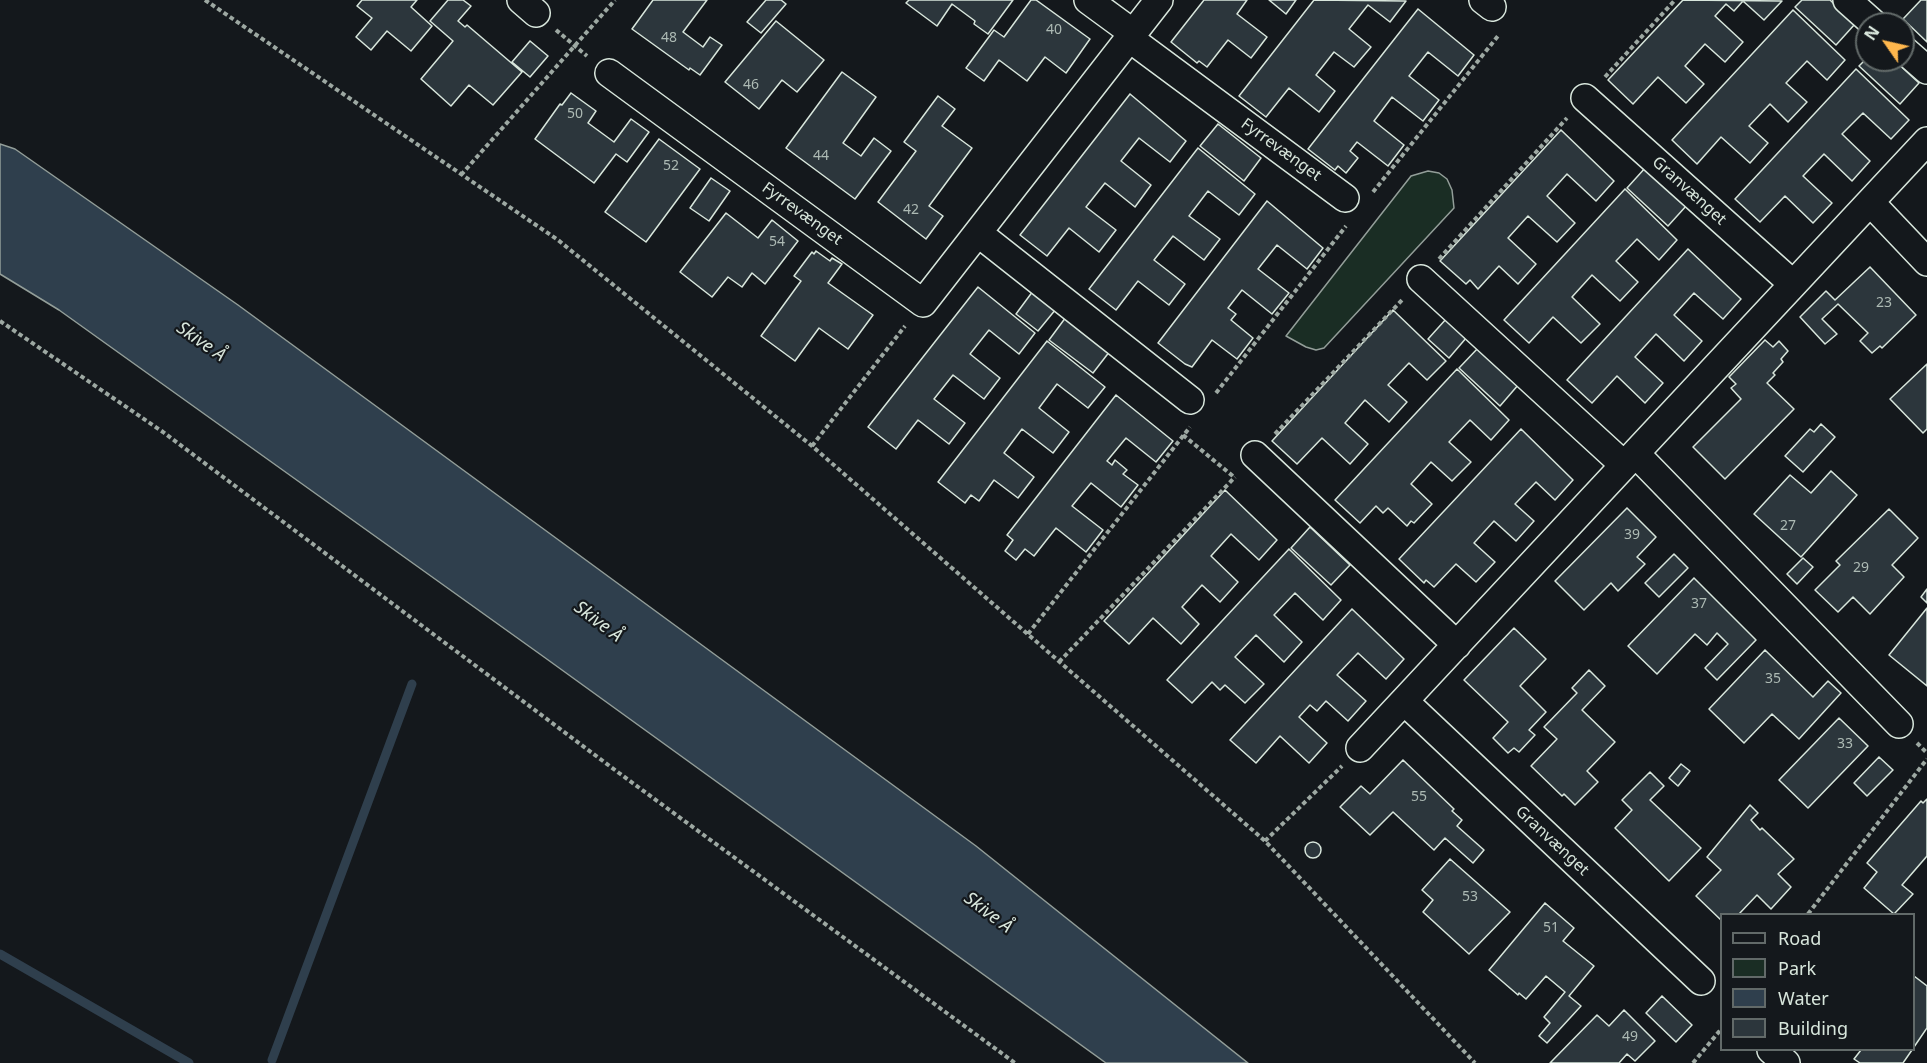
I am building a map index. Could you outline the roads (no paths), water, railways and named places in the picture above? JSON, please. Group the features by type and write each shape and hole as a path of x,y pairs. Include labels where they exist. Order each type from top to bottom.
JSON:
{"street":[{"name":"Fyrrevænget","path":"1089,0 1348,209"},
{"path":"1159,0 978,233 1199,406"},
{"path":"1847,0 1860,12"},
{"path":"1915,60 1927,70"},
{"name":"Fyrrevænget","path":"609,73 923,303 978,233"},
{"name":"Granvænget","path":"1585,98 1793,284"},
{"path":"1360,748 1927,141"},
{"path":"1870,202 1927,262"},
{"path":"1421,279 1630,459 1899,724"},
{"path":"1255,455 1457,645"},
{"name":"Granvænget","path":"1404,701 1701,981"},
{"path":"1772,1051 1786,1063"}],"water":[{"name":"Skive Å","path":"0,144 15,149 238,305 976,846 1248,1063 1106,1063 59,310 0,274"}],"waterway":[{"path":"272,1060 412,684"},
{"path":"0,954 189,1063"}]}
